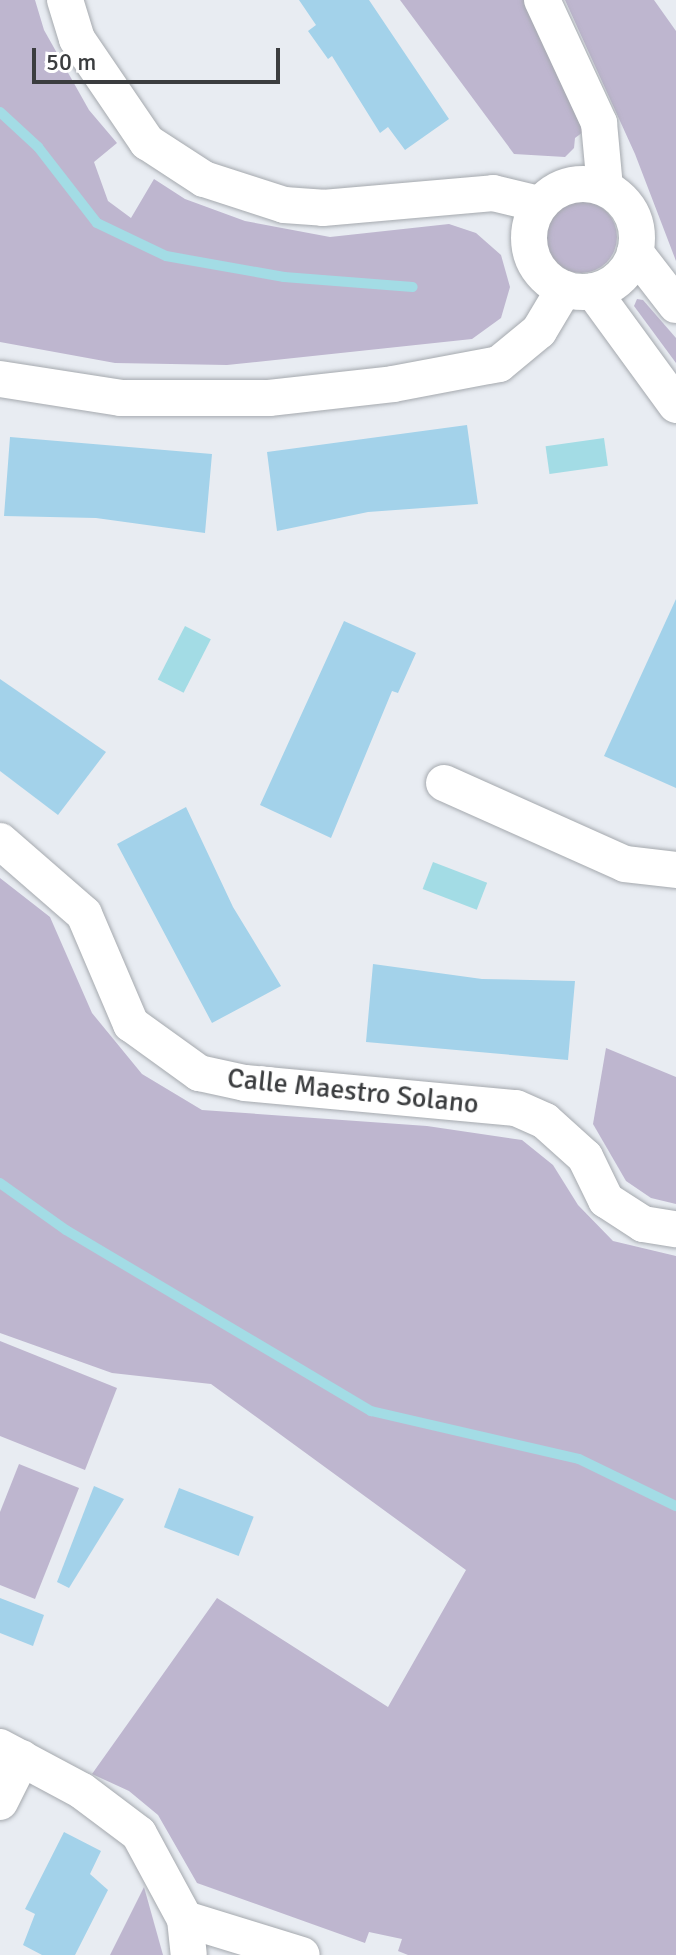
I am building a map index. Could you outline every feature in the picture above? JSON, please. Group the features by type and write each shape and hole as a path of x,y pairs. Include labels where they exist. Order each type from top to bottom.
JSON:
{"street":[{"path":"0,379 121,398 269,398 393,384 499,364 539,331 578,290 620,278 635,252 638,237 629,207 605,188 570,185 539,204 493,193 323,208 284,205 204,179 147,142 77,39 65,0"},
{"path":"542,0 599,123 605,188"},
{"path":"539,204 529,248 541,273 578,290 676,405"},
{"path":"635,252 676,305"},
{"path":"444,783 625,864 676,870"},
{"name":"Calle Maestro Solano","path":"0,841 84,914 131,1024 158,1048 199,1073 245,1083 516,1108 545,1121 585,1157 606,1200 643,1224 676,1229"},
{"path":"0,1802 11,1753 82,1791 139,1834 185,1919 189,1955"},
{"path":"185,1919 302,1955"}],"shaded area":[{"path":"0,0 35,0 44,30 89,110 117,143 94,162 108,201 131,218 154,179 185,199 245,221 330,237 449,224 476,233 501,255 510,287 501,318 472,339 227,365 115,363 0,342"},
{"path":"400,0 528,0 583,132 575,138 574,148 565,157 514,154"},
{"path":"565,0 654,0 676,31 676,261 635,154"},
{"path":"581,201 601,207 611,217 617,237 611,257 601,267 581,273 561,267 551,257 545,237 551,217 561,207"},
{"path":"637,299 643,300 676,338 676,363 634,306"},
{"path":"0,878 50,917 92,1013 142,1074 202,1110 427,1126 522,1140 553,1165 578,1205 613,1241 676,1256 676,1955 408,1955 398,1951 402,1939 369,1932 365,1943 197,1883 158,1815 129,1791 92,1774 217,1598 388,1707 466,1570 211,1384 112,1373 0,1333"},
{"path":"606,1048 676,1077 676,1204 651,1198 626,1181 593,1124"},
{"path":"0,1341 117,1388 85,1470 0,1436"},
{"path":"19,1464 79,1488 35,1599 0,1585 0,1512"},
{"path":"144,1887 163,1955 110,1955"}],"water":[{"path":"604,438 608,466 549,474 546,446"},
{"path":"185,626 211,639 184,693 158,679"},
{"path":"433,862 487,883 477,910 423,889"}],"building":[{"path":"299,0 369,0 449,119 405,150 388,127 380,133 332,56 328,59 308,31 316,25"},
{"path":"467,425 478,504 368,512 277,531 267,452"},
{"path":"10,437 212,454 205,533 96,518 4,516"},
{"path":"676,599 676,788 604,756"},
{"path":"344,621 416,653 398,693 392,691 331,838 260,805"},
{"path":"0,679 106,752 58,815 0,771"},
{"path":"186,807 233,907 281,986 212,1023 117,844"},
{"path":"373,964 482,979 575,981 568,1060 366,1042"},
{"path":"94,1486 124,1499 69,1588 57,1582"},
{"path":"179,1488 254,1517 239,1556 164,1527"},
{"path":"0,1598 44,1615 33,1646 0,1633"},
{"path":"64,1832 101,1851 90,1874 108,1890 75,1955 42,1955 23,1945 35,1914 25,1909"}],"waterway":[{"path":"0,112 38,147 97,223 166,256 284,277 413,287"},
{"path":"0,1183 66,1230 371,1411 579,1459 676,1506"}]}
